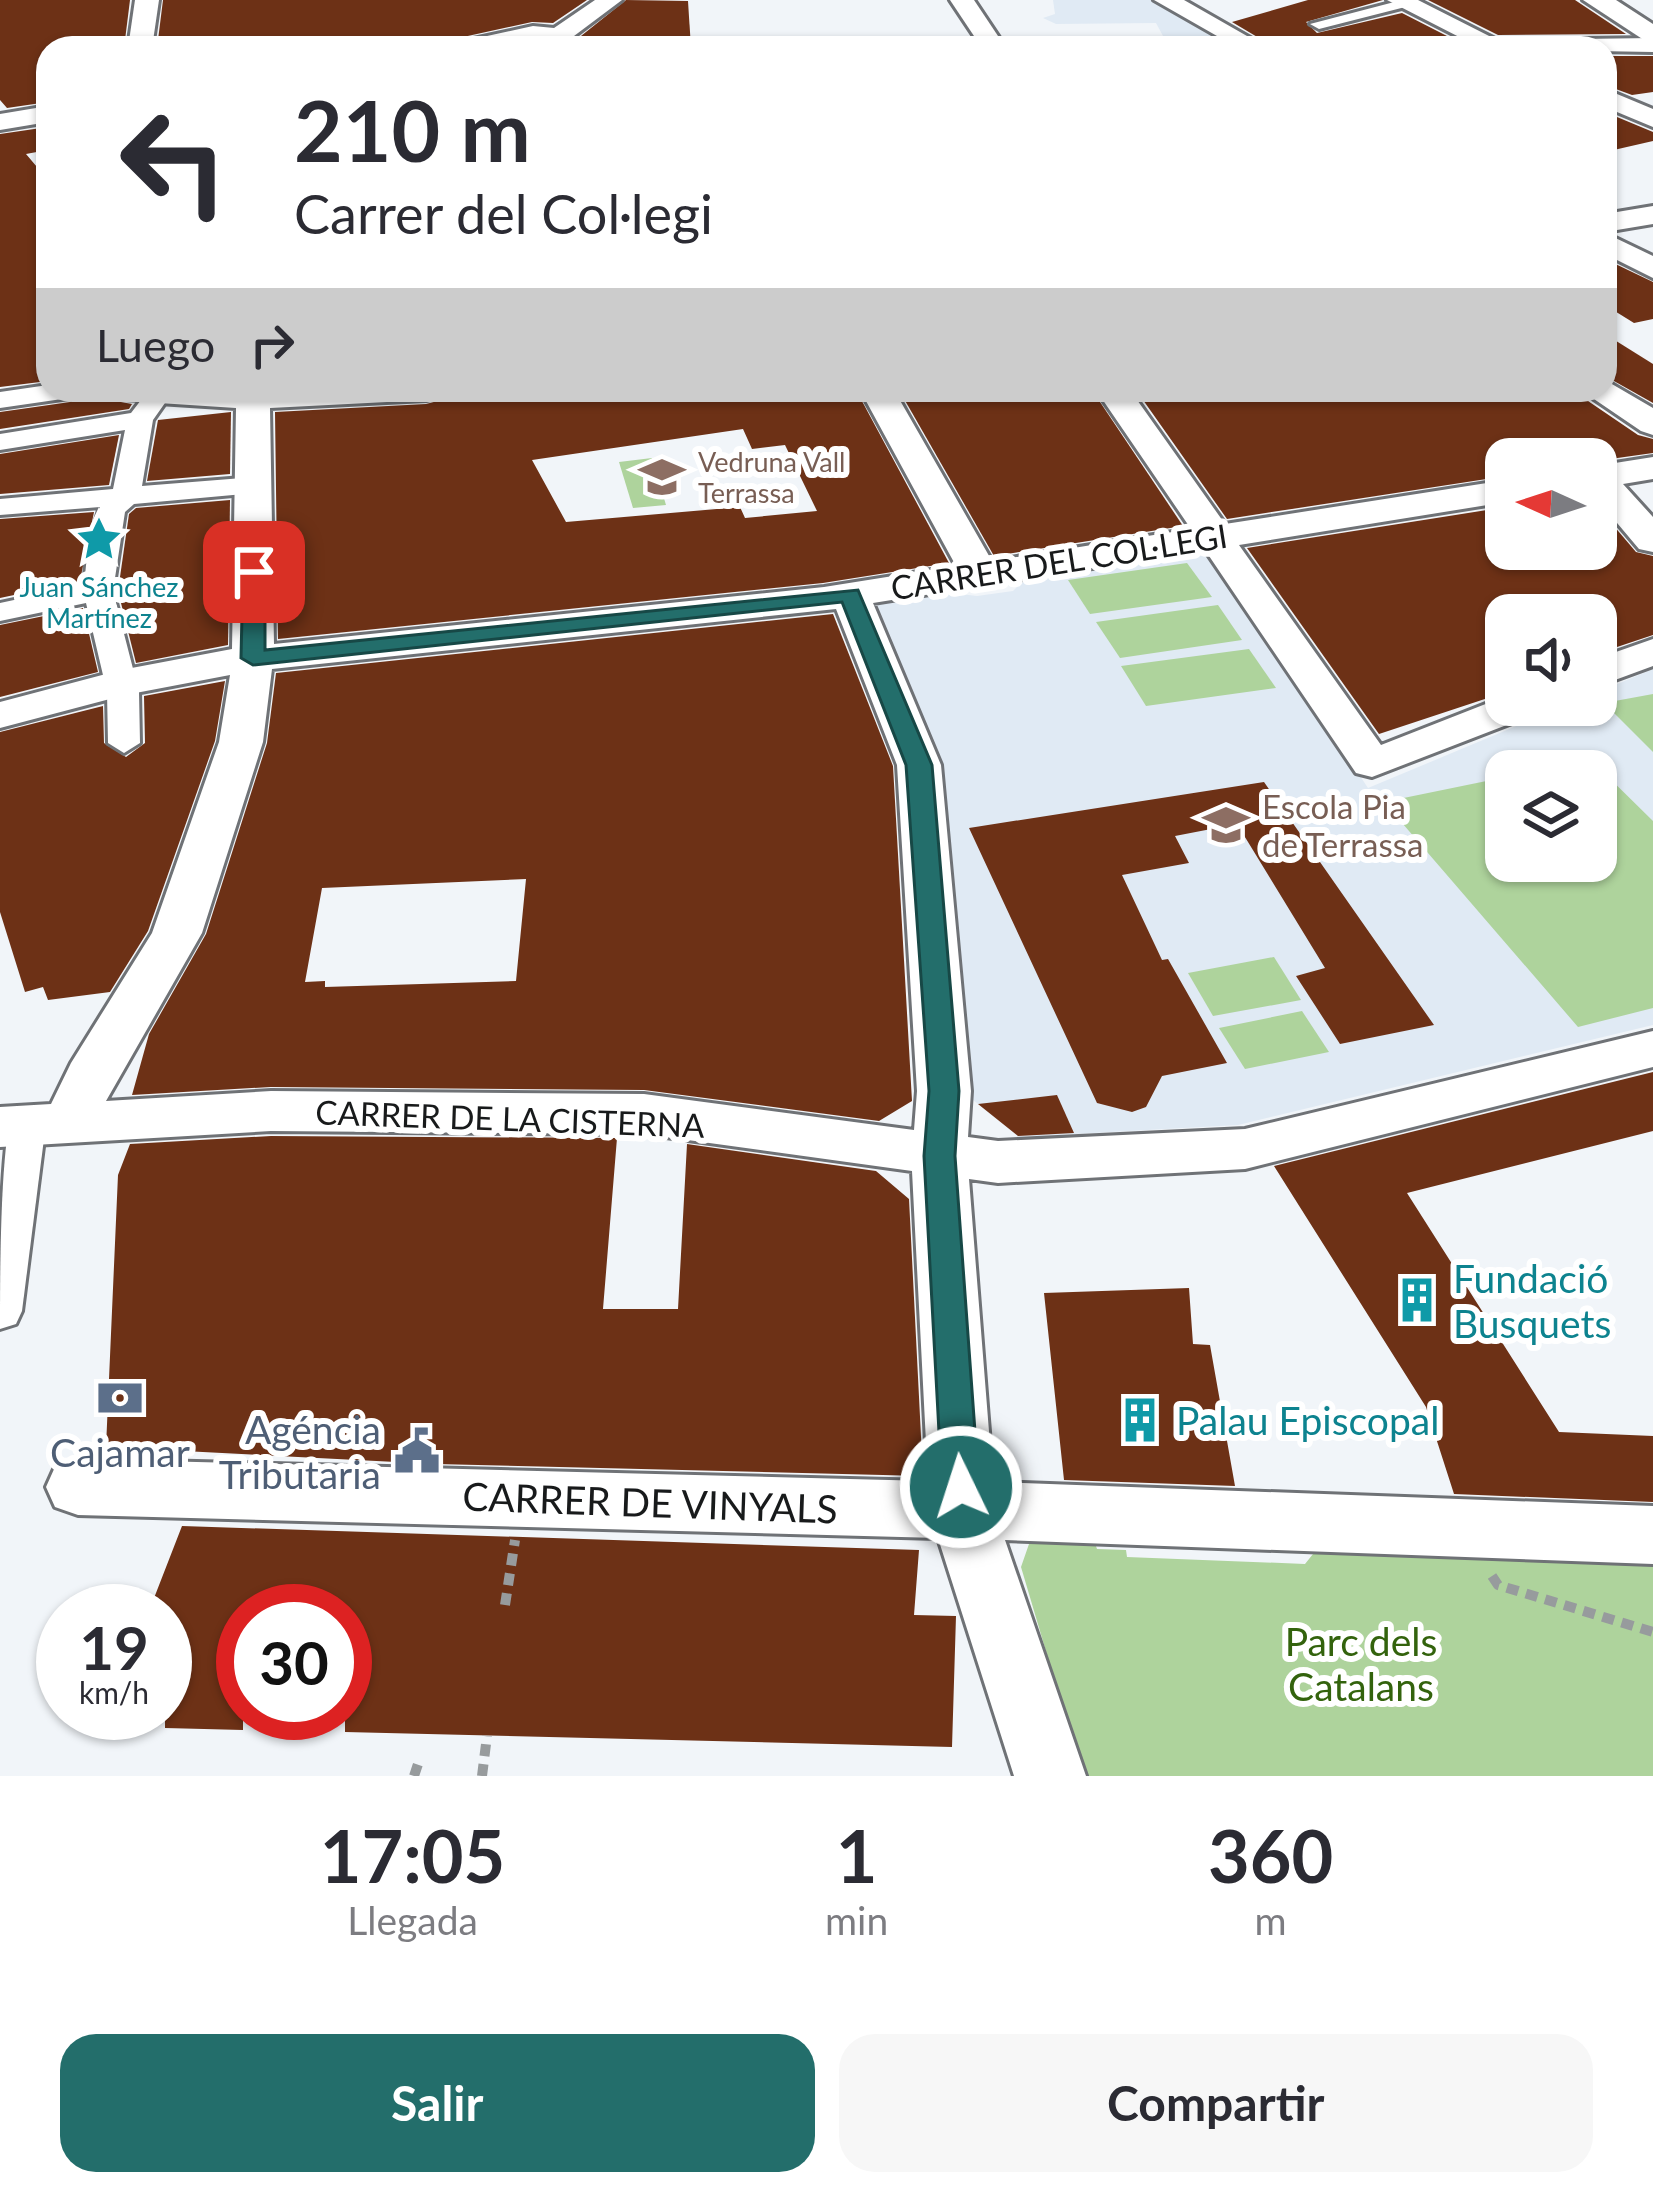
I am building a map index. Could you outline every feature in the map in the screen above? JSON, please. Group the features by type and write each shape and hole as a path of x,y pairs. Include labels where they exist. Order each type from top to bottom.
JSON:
{"street":[{"path":"142,36 147,0"},
{"path":"559,36 610,0"},
{"path":"962,0 986,36"},
{"path":"1166,0 1234,36"},
{"path":"1597,0 1653,41"},
{"path":"1319,24 1403,2 1475,36"},
{"path":"1617,43 1653,41"},
{"path":"1617,102 1653,119"},
{"path":"0,122 36,116"},
{"path":"1617,221 1653,215"},
{"path":"1617,249 1653,269"},
{"path":"0,400 36,395"},
{"path":"1617,400 1653,424"},
{"path":"0,442 149,402"},
{"path":"124,743 121,683 98,591 102,546 112,510 126,496 153,402"},
{"path":"0,1311 32,1123 90,1076 177,933 241,742 253,658 253,402"},
{"path":"884,402 984,572"},
{"path":"1122,402 1372,764 1485,719"},
{"path":"1617,474 1653,468"},
{"path":"0,507 254,485"},
{"name":"CARRER DEL COL·LEGI","path":"0,716 121,683 253,658 850,595 1485,494"},
{"path":"1617,500 1653,541"},
{"path":"0,612 98,591"},
{"path":"850,595 919,765 944,1091 939,1156 962,1510 1050,1776"},
{"path":"1617,666 1653,651"},
{"name":"CARRER DE LA CISTERNA","path":"32,1123 271,1112 644,1114 998,1162 1245,1149 1653,1049"},
{"name":"CARRER DE VINYALS","path":"78,1486 1653,1535"}],"path":[{"path":"505,1605 518,1521"},
{"path":"1481,1562 1498,1585 1653,1632"},
{"path":"482,1776 487,1736"},
{"path":"414,1776 420,1758"}],"shaded area":[{"path":"1053,0 1154,0 1219,36 1163,36 1156,23 1056,24 1043,18 1055,14"},
{"name":"Escola Pia de Terrassa","path":"1209,548 1368,788 1517,726 1617,726 1617,684 1653,669 1653,1025 1238,1125 1020,1137 968,1096 942,764 873,610 880,602 935,591 977,596 1013,591 1023,581"}],"green space":[{"path":"652,458 666,505 633,508 619,462"},
{"path":"1187,563 1212,597 1090,614 1068,580"},
{"path":"1218,605 1242,640 1120,658 1096,622"},
{"path":"1249,649 1276,688 1146,706 1121,666"},
{"path":"1653,694 1653,752 1617,716 1617,701"},
{"path":"1485,781 1485,882 1617,882 1617,786 1653,821 1653,1008 1578,1027 1384,802"},
{"path":"1274,957 1301,1000 1213,1016 1188,973"},
{"path":"1302,1011 1329,1052 1245,1069 1219,1028"},
{"name":"Parc dels Catalans","path":"1038,1539 1094,1540 1097,1549 1126,1550 1127,1557 1305,1564 1317,1549 1653,1562 1653,1776 1083,1776 1021,1567 1029,1544"}],"building":[{"path":"0,0 130,0 126,36 36,36 36,104 7,108 0,100"},
{"path":"163,0 587,0 553,23 532,22 468,36 158,36"},
{"path":"626,0 688,1 690,36 581,36"},
{"path":"1308,0 1383,0 1306,22 1317,33 1402,13 1447,36 1256,36 1232,22"},
{"path":"1428,0 1575,0 1626,34 1498,35"},
{"path":"1617,56 1653,56 1653,92 1632,95 1617,89"},
{"path":"1617,117 1653,132 1653,141 1617,149"},
{"path":"36,129 36,152 26,154 36,166 36,382 0,387 0,134"},
{"path":"1617,265 1653,282 1653,319 1634,323 1617,312"},
{"path":"1617,342 1653,364 1653,403 1617,383"},
{"path":"70,402 132,404 129,409 0,429 0,412"},
{"path":"862,402 949,563 823,583 278,639 275,412 426,404","holes":["743,429 752,449 785,445 817,511 745,518 740,507 566,522 532,460"]},
{"path":"906,402 1100,402 1183,526 994,556"},
{"path":"1144,402 1589,402 1638,435 1653,439 1653,453 1617,458 1617,438 1485,438 1485,479 1227,519"},
{"path":"231,412 230,474 147,481 158,420"},
{"path":"119,435 109,485 0,494 0,454"},
{"path":"230,500 228,645 136,663 118,591 129,514 136,508"},
{"path":"1485,510 1485,570 1617,570 1617,530 1636,552 1653,556 1653,635 1617,647 1617,594 1485,594 1485,699 1379,734 1247,548"},
{"path":"94,512 80,581 0,598 0,519"},
{"path":"83,608 98,672 0,697 0,625"},
{"path":"833,614 893,766 912,1101 879,1121 644,1090 271,1087 132,1095 149,1034 206,934 267,743 276,673","holes":["526,879 516,981 325,987 325,981 305,982 322,888"]},
{"path":"225,681 215,741 148,931 110,992 48,1000 43,987 25,992 0,912 0,732 103,706 104,743 126,757 145,743 144,696"},
{"path":"1264,782 1434,1025 1340,1044 1296,976 1325,968 1237,824 1175,836 1189,863 1122,875 1162,960 1168,959 1227,1063 1162,1076 1146,1107 1132,1112 1097,1103 969,828"},
{"name":"Fundació Busquets","path":"1653,1072 1653,1131 1407,1193 1559,1432 1653,1436 1653,1502 1454,1494 1426,1407 1274,1166"},
{"path":"1057,1095 1074,1133 1018,1136 978,1104"},
{"path":"271,1136 617,1138 603,1309 678,1309 687,1144 876,1171 909,1199 923,1476 435,1464 106,1447 118,1175 130,1144"},
{"name":"Palau Episcopal","path":"1189,1288 1193,1344 1210,1345 1235,1486 1064,1480 1044,1293"},
{"path":"182,1526 919,1550 914,1615 956,1616 952,1747 372,1733 372,1584 216,1584 216,1729 192,1729 192,1584 159,1584"}],"place":[{"name":"Vedruna Vall Terrassa","path":"662,477"},
{"name":"Juan Sánchez Martínez","path":"99,539"},
{"name":"Escola Pia de Terrassa","path":"1226,825"},
{"name":"Fundació Busquets","path":"1417,1300"},
{"name":"Cajamar","path":"120,1398"},
{"name":"Palau Episcopal","path":"1140,1420"},
{"name":"Agéncia Tributaria","path":"417,1451"}],"route":[{"path":"254,572 253,658 850,595 919,765 944,1091 939,1156 961,1487"}]}
